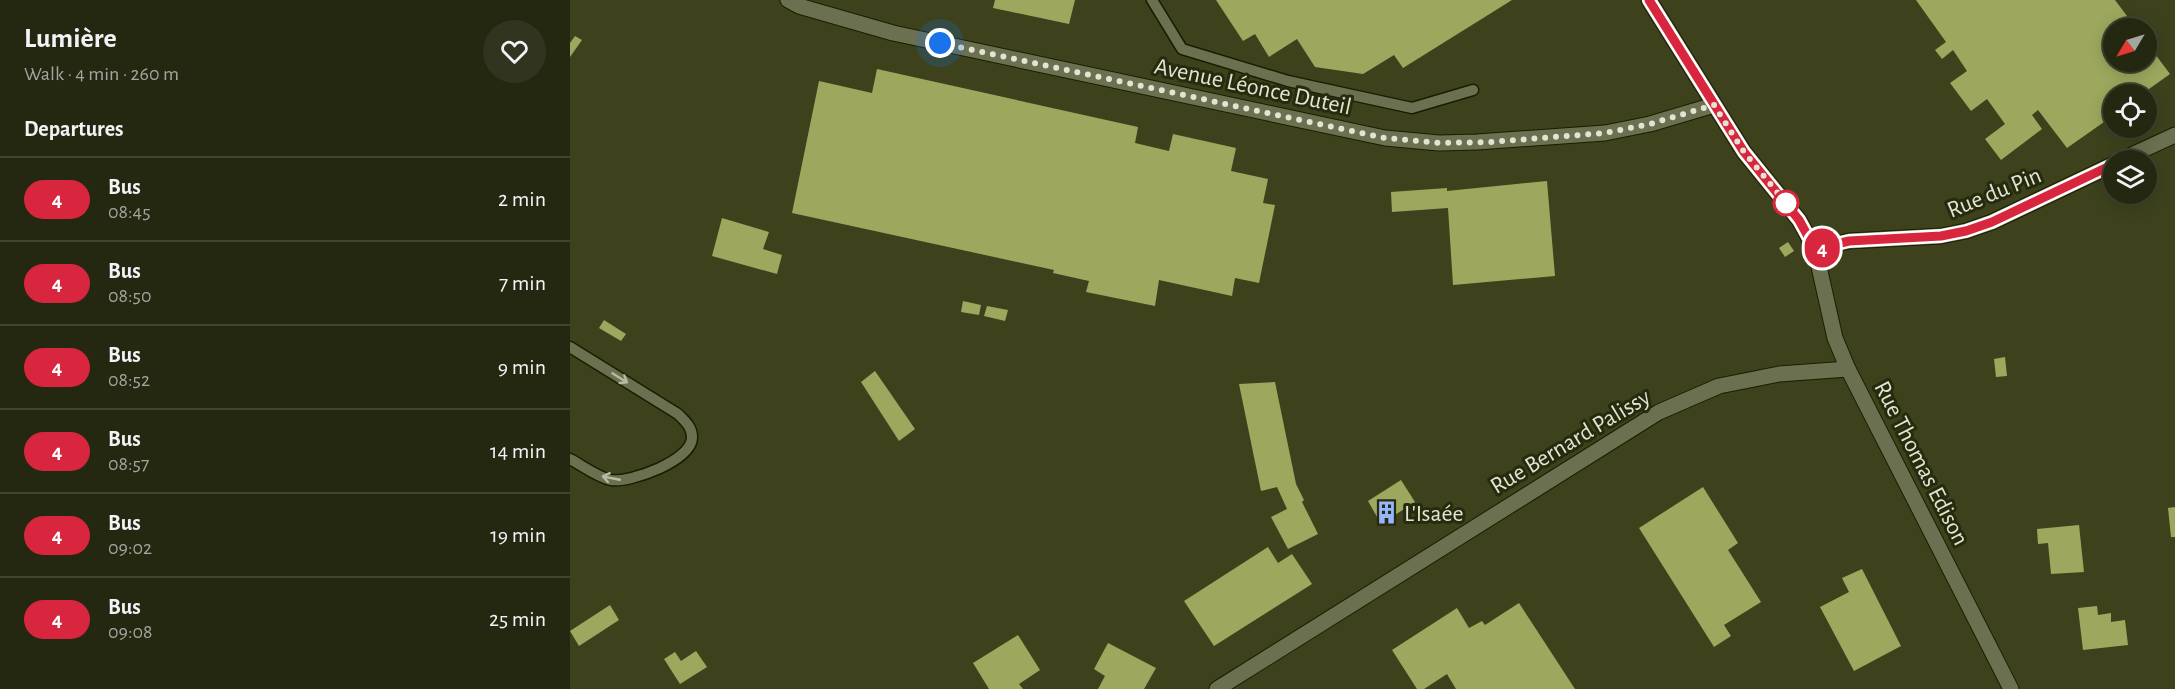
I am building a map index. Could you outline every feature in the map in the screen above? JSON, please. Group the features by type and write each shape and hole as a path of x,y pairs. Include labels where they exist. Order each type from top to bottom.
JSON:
{"street":[{"name":"Avenue Léonce Duteil","path":"788,0 799,6 893,33 1385,138 1439,143 1491,142 1605,133 1650,124 1714,105"},
{"name":"Rue Thomas Edison","path":"1649,0 1744,152 1799,220 1815,249 1835,338 1848,369 2011,689"},
{"path":"2143,150 2175,135"},
{"name":"Rue du Pin","path":"1815,249 1849,241 1941,236 1966,231 1992,222 2103,169"},
{"name":"Rue Bernard Palissy","path":"1217,689 1659,412 1719,386 1779,374 1848,369"}],"lane":[{"path":"1152,0 1182,48 1288,81 1412,108 1473,90"},
{"path":"570,347 678,414 688,424 693,435 692,442 680,456 652,471 628,480 612,480 598,475 570,459"}],"shaded area":[{"path":"570,0 2175,0 2175,689 570,689"}],"building":[{"path":"995,0 1075,0 1069,24 993,8"},
{"path":"1216,0 1512,0 1403,68 1394,55 1363,74 1315,67 1297,39 1269,57 1255,34 1243,41"},
{"path":"1916,0 2115,0 2128,18 2103,18 2103,72 2157,72 2157,57 2170,74 2156,84 2103,84 2103,123 2067,148 2038,110 2032,115 2042,129 2001,160 1985,139 2005,124 1987,99 1971,111 1950,83 1967,71 1953,50 1942,59 1935,50 1946,42"},
{"path":"575,36 582,40 570,57 570,43"},
{"path":"877,69 1138,127 1135,143 1169,151 1173,134 1236,148 1231,171 1268,179 1263,203 1275,205 1259,283 1235,278 1232,296 1159,280 1155,306 1086,292 1089,281 1053,273 1054,270 792,213 819,81 872,93"},
{"path":"1547,181 1555,276 1453,285 1448,208 1392,212 1391,192 1447,188 1447,191"},
{"path":"722,218 769,232 763,249 782,255 777,274 712,256"},
{"path":"1788,242 1794,251 1785,257 1779,248"},
{"path":"963,301 981,305 979,315 961,312"},
{"path":"987,306 1008,310 1005,321 984,316"},
{"path":"604,320 626,334 621,341 599,328"},
{"path":"2005,357 2007,376 1996,377 1994,359"},
{"path":"875,371 915,429 899,441 861,382"},
{"path":"1275,382 1296,484 1318,534 1288,549 1271,517 1287,509 1277,487 1261,491 1239,384"},
{"name":"L'Isaée","path":"1401,480 1415,502 1381,524 1368,501"},
{"path":"1703,487 1738,543 1728,550 1761,602 1724,625 1731,636 1714,647 1639,528"},
{"path":"2175,507 2175,537 2171,537 2168,508"},
{"path":"2079,525 2084,572 2051,574 2048,543 2038,544 2037,529"},
{"path":"1268,547 1278,563 1292,554 1312,584 1214,646 1184,601"},
{"path":"1862,569 1901,646 1854,671 1820,607 1849,592 1842,578"},
{"path":"1519,603 1575,689 1456,689 1447,674 1424,689 1417,689 1392,650 1457,608 1469,628 1482,621 1485,625"},
{"path":"610,605 619,620 579,646 570,631"},
{"path":"2097,606 2098,615 2111,613 2111,622 2125,620 2128,645 2083,650 2078,608"},
{"path":"1018,635 1040,670 1019,684 1023,689 989,689 973,663"},
{"path":"1108,643 1156,668 1144,689 1098,689 1105,676 1094,669"},
{"path":"696,651 707,667 680,684 664,659 675,652 681,661"}],"bus line":[{"name":"4","path":"1649,0 1744,152 1799,220 1815,249 1849,241 1941,236 1966,231 1992,222 2103,169"}],"place":[{"name":"L'Isaée","path":"1386,513"}],"route":[{"path":"940,43 1385,138 1439,143 1491,142 1605,133 1650,124 1714,105 1744,152 1786,203"}]}
